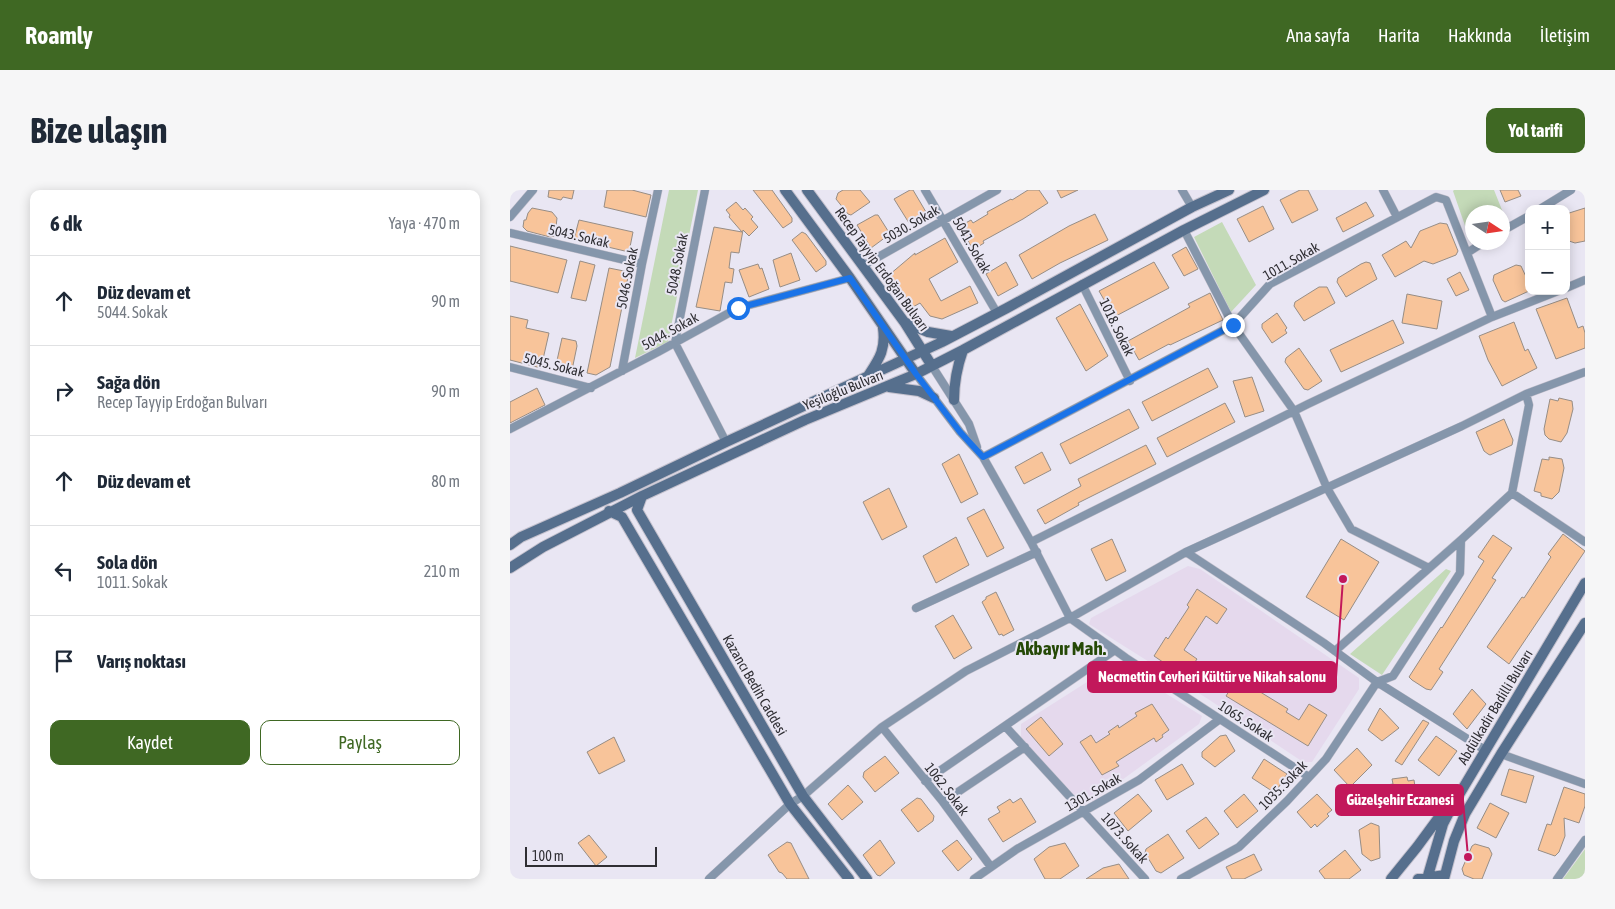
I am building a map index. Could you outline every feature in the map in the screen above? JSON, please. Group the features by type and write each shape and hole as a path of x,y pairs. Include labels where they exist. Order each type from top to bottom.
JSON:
{"main road":[{"path":"785,190 850,278 916,374"},
{"name":"Recep Tayyip Erdoğan Bulvarı","path":"807,190 905,323 932,366"},
{"name":"Yeşiloğlu Bulvarı","path":"510,545 521,537 620,493 906,359 997,313 1192,207 1229,190"},
{"name":"Yeşiloğlu Bulvarı","path":"510,568 543,547 609,511 804,420 888,387 932,366 1082,284 1264,190"},
{"path":"905,323 928,332 952,336"},
{"path":"867,377 882,354 885,340 882,325"},
{"path":"954,400 957,366 963,350"},
{"path":"888,387 919,391 934,398"},
{"name":"Kazancı Bedih Caddesi","path":"642,496 637,510 803,796 867,879"},
{"path":"609,511 622,517 790,804 850,879"},
{"name":"Abdülkadir Badilli Bulvarı","path":"1585,583 1443,824 1424,879 1444,877 1459,828 1501,754 1585,623"},
{"path":"1391,879 1417,848 1472,772"}],"street":[{"path":"510,217 534,190"},
{"name":"5046. Sokak","path":"622,371 658,190"},
{"name":"5048. Sokak","path":"675,343 704,190"},
{"name":"5041. Sokak","path":"925,190 997,313"},
{"name":"5030. Sokak","path":"864,266 997,190"},
{"path":"1182,190 1192,207"},
{"path":"1383,190 1397,217"},
{"path":"1547,205 1571,190"},
{"name":"1011. Sokak","path":"983,457 1233,325 1270,284 1436,197 1446,200 1467,253"},
{"path":"1510,227 1525,218"},
{"path":"1184,230 1233,325 1294,411 1327,488 1351,529 1429,568"},
{"name":"5043. Sokak","path":"510,233 642,264"},
{"path":"1472,250 1467,253 1492,318"},
{"name":"5044. Sokak","path":"510,429 591,388 738,308 850,278"},
{"path":"1570,286 1585,280"},
{"name":"1018. Sokak","path":"1082,284 1130,381"},
{"path":"1031,542 1294,411 1492,318 1548,295"},
{"path":"675,343 726,442"},
{"path":"932,366 969,424 978,450"},
{"name":"5045. Sokak","path":"510,367 591,388"},
{"path":"709,879 790,804 803,796 882,727 966,671 1070,618 1186,552 1526,394 1585,372"},
{"path":"916,374 960,432 983,457 1031,542 1070,618"},
{"path":"1335,651 1512,493 1529,406 1526,394"},
{"path":"1512,493 1585,542"},
{"path":"1377,682 1394,676 1460,573 1461,540"},
{"path":"916,608 1036,552"},
{"path":"1186,552 1335,651 1377,682 1485,750"},
{"name":"1065. Sokak","path":"1070,618 1115,650 1309,777"},
{"path":"925,781 1115,650"},
{"name":"1035. Sokak","path":"1181,879 1240,846 1309,777 1326,759 1377,682"},
{"name":"1301. Sokak","path":"974,879 1018,849 1139,780 1220,719"},
{"name":"1073. Sokak","path":"1005,726 1145,879"},
{"name":"1062. Sokak","path":"882,727 943,802 991,867"},
{"path":"943,802 1025,747"},
{"path":"1501,754 1585,784"},
{"path":"1557,879 1585,840"}],"shaded area":[{"path":"1188,566 1200,569 1359,678 1359,689 1312,762 1303,762 1089,624 1091,618"},
{"path":"1117,663 1202,716 1199,724 1093,801 1080,801 1021,738 1021,724"}],"green space":[{"path":"669,190 698,190 668,342 635,358"},
{"path":"1494,190 1500,205 1465,205 1465,226 1453,191"},
{"path":"1222,222 1256,285 1231,312 1194,237"},
{"path":"1446,569 1451,571 1382,675 1350,654"},
{"path":"1585,849 1585,879 1563,879"}],"building":[{"path":"549,190 574,190 572,199 563,197 561,200 548,197"},
{"path":"607,190 632,190 651,195 646,217 604,207"},
{"path":"753,190 772,190 792,218 792,222 783,228"},
{"path":"843,190 860,190 870,202 851,215 848,214 836,199 838,193"},
{"path":"913,190 926,212 909,223 894,199"},
{"path":"1028,190 1039,190 1048,203 983,241 984,243 973,250 960,226 971,220 973,223 988,214 987,212"},
{"path":"1057,190 1078,190 1061,198"},
{"path":"1300,190 1308,190 1318,210 1292,223 1280,200"},
{"path":"1500,190 1518,190 1521,196 1505,202"},
{"path":"736,202 753,217 751,219 758,227 749,236 743,230 739,253 731,252 729,268 734,269 732,283 725,282 720,311 696,307 714,227 742,232 729,217 730,215 726,210"},
{"path":"1366,202 1374,216 1343,232 1336,218"},
{"path":"1263,206 1274,229 1249,242 1237,219"},
{"path":"532,208 552,212 557,218 555,236 550,237 527,231 523,227 524,220 526,220"},
{"path":"1585,208 1585,241 1575,243 1570,241 1570,213"},
{"path":"1095,214 1108,240 1032,279 1019,255 1069,226"},
{"path":"878,215 890,234 871,248 857,225"},
{"path":"579,220 633,232 629,252 574,239"},
{"path":"1440,223 1447,224 1458,251 1456,255 1433,264 1424,261 1395,277 1382,255 1406,241 1411,248 1420,231"},
{"path":"802,232 806,234 826,261 826,265 816,272 792,240"},
{"path":"945,238 958,262 929,279 941,301 970,286 978,303 942,319 930,316 920,303 913,307 889,275 915,253 915,255"},
{"path":"510,246 567,260 558,293 510,281"},
{"path":"1186,247 1198,269 1184,276 1172,255"},
{"path":"791,253 800,280 780,287 773,260"},
{"path":"580,261 595,265 586,301 571,298"},
{"path":"1006,262 1018,285 998,296 986,274"},
{"path":"1154,262 1169,288 1114,317 1099,291"},
{"path":"1366,262 1370,263 1377,279 1346,297 1337,282 1338,278"},
{"path":"758,264 760,269 762,268 769,289 749,297 739,270"},
{"path":"1516,265 1521,266 1525,274 1525,293 1505,302 1502,300 1493,280 1494,275"},
{"path":"609,268 629,272 610,367 596,375 587,373"},
{"path":"1460,272 1469,290 1456,296 1447,279"},
{"path":"1319,287 1327,287 1335,303 1304,321 1294,306 1295,302"},
{"path":"1210,293 1223,320 1169,344 1139,360 1128,341 1190,307 1188,304"},
{"path":"1407,294 1442,301 1437,329 1402,323"},
{"path":"1567,298 1578,328 1583,326 1585,348 1556,359 1536,309"},
{"path":"1080,304 1108,356 1086,371 1056,318"},
{"path":"1277,313 1287,328 1285,330 1287,333 1272,343 1262,328 1262,324"},
{"path":"510,316 528,320 526,328 549,333 541,368 510,360"},
{"path":"1393,320 1404,343 1341,372 1330,350"},
{"path":"1514,322 1525,351 1528,349 1537,368 1502,386 1488,360 1479,336"},
{"path":"562,338 576,341 577,346 572,370 556,365"},
{"path":"1299,348 1322,381 1308,390 1304,389 1285,362 1286,358"},
{"path":"1208,368 1218,387 1152,421 1142,402"},
{"path":"1252,377 1264,411 1245,417 1233,381"},
{"path":"537,388 545,405 510,423 510,402"},
{"path":"1559,398 1572,401 1573,409 1567,433 1561,442 1549,439 1545,435 1544,429 1550,399 1558,401"},
{"path":"1225,403 1235,422 1167,457 1157,438"},
{"path":"1129,409 1139,428 1070,464 1060,444"},
{"path":"1504,419 1513,440 1512,445 1490,455 1484,451 1476,432"},
{"path":"1146,445 1156,464 1078,503 1079,505 1045,524 1037,510 1081,486 1078,479"},
{"path":"1042,452 1051,470 1024,484 1015,467"},
{"path":"959,454 978,494 961,503 942,464"},
{"path":"1549,457 1562,459 1564,468 1559,492 1552,499 1541,496 1541,493 1534,491 1542,459 1549,460"},
{"path":"889,488 907,527 882,540 863,502"},
{"path":"984,509 1004,548 987,557 967,518"},
{"path":"1563,534 1585,551 1509,664 1487,647 1522,597 1524,598 1551,557 1548,554"},
{"path":"1493,535 1512,548 1492,578 1496,580 1439,669 1443,672 1431,690 1426,689 1409,677 1484,561 1478,557"},
{"path":"956,537 969,565 936,583 923,556"},
{"path":"1112,539 1126,571 1106,581 1091,549"},
{"path":"1341,539 1379,562 1344,620 1306,597"},
{"path":"1197,589 1227,609 1217,624 1206,616 1184,650 1197,659 1185,677 1154,656 1166,637 1168,639 1189,607 1187,605"},
{"path":"996,592 1014,630 1003,636 1002,634 999,635 982,602 986,597"},
{"path":"953,615 972,648 954,659 935,626"},
{"path":"1247,662 1266,674 1257,690 1288,709 1286,712 1299,720 1309,704 1327,715 1308,746 1226,696"},
{"path":"1472,689 1486,704 1467,729 1453,714"},
{"path":"1152,704 1169,730 1156,742 1154,738 1116,762 1119,766 1102,775 1080,742 1091,735 1096,743 1110,734 1108,732 1118,725 1119,728 1137,716 1135,713"},
{"path":"1380,708 1399,728 1382,741 1368,730"},
{"path":"1041,717 1063,744 1049,756 1026,729"},
{"path":"1423,720 1429,723 1402,765 1395,761"},
{"path":"1226,735 1235,751 1215,767 1202,757 1202,752 1220,736"},
{"path":"1436,736 1457,751 1439,776 1418,760"},
{"path":"614,737 625,761 599,774 587,752"},
{"path":"1357,748 1372,765 1350,787 1334,770"},
{"path":"885,756 899,773 875,792 863,777 864,772"},
{"path":"1264,759 1287,774 1275,793 1252,778"},
{"path":"1182,764 1194,784 1167,800 1155,780"},
{"path":"1509,769 1534,776 1526,803 1501,795"},
{"path":"1407,777 1408,781 1414,780 1417,800 1390,805 1387,785 1393,784 1392,779"},
{"path":"848,785 863,802 842,820 828,804"},
{"path":"1564,787 1585,794 1585,806 1579,823 1564,818 1565,836 1559,852 1555,856 1538,850 1547,824 1551,825"},
{"path":"1138,794 1152,811 1128,831 1114,813"},
{"path":"1244,794 1258,811 1237,828 1224,811"},
{"path":"1317,794 1332,810 1327,814 1329,816 1317,827 1315,824 1311,828 1297,812"},
{"path":"917,798 921,799 934,816 933,821 918,832 901,810"},
{"path":"1021,798 1036,822 1003,842 988,819 1000,812 997,807 1010,799 1013,803"},
{"path":"1490,803 1509,813 1496,838 1477,828"},
{"path":"1206,817 1219,834 1199,849 1186,831"},
{"path":"1371,823 1379,826 1380,858 1371,861 1362,854 1359,830"},
{"path":"1168,834 1184,858 1161,873 1156,871 1145,853 1146,849"},
{"path":"589,835 607,857 596,866 578,843"},
{"path":"880,840 895,863 880,876 877,875 863,855"},
{"path":"957,840 972,859 958,871 942,851"},
{"path":"787,842 791,843 809,879 787,879 779,872 768,855"},
{"path":"1065,843 1079,866 1060,879 1045,879 1034,859 1049,847"},
{"path":"1475,844 1489,848 1492,854 1482,879 1474,879 1464,875 1462,869 1472,846"},
{"path":"1345,850 1361,870 1349,879 1325,879 1319,871"},
{"path":"1254,854 1262,870 1244,879 1232,879 1226,867"},
{"path":"1119,864 1129,879 1086,879 1103,868"}],"place":[{"name":"Necmettin Cevheri Kültür ve Nikah salonu","path":"1343,579"},
{"name":"Güzelşehir Eczanesi","path":"1468,857"}],"district":[{"name":"Akbayır Mah.","path":"1061,648"}],"route":[{"path":"738,308 850,278 916,374 960,432 983,457 1233,325"}]}
